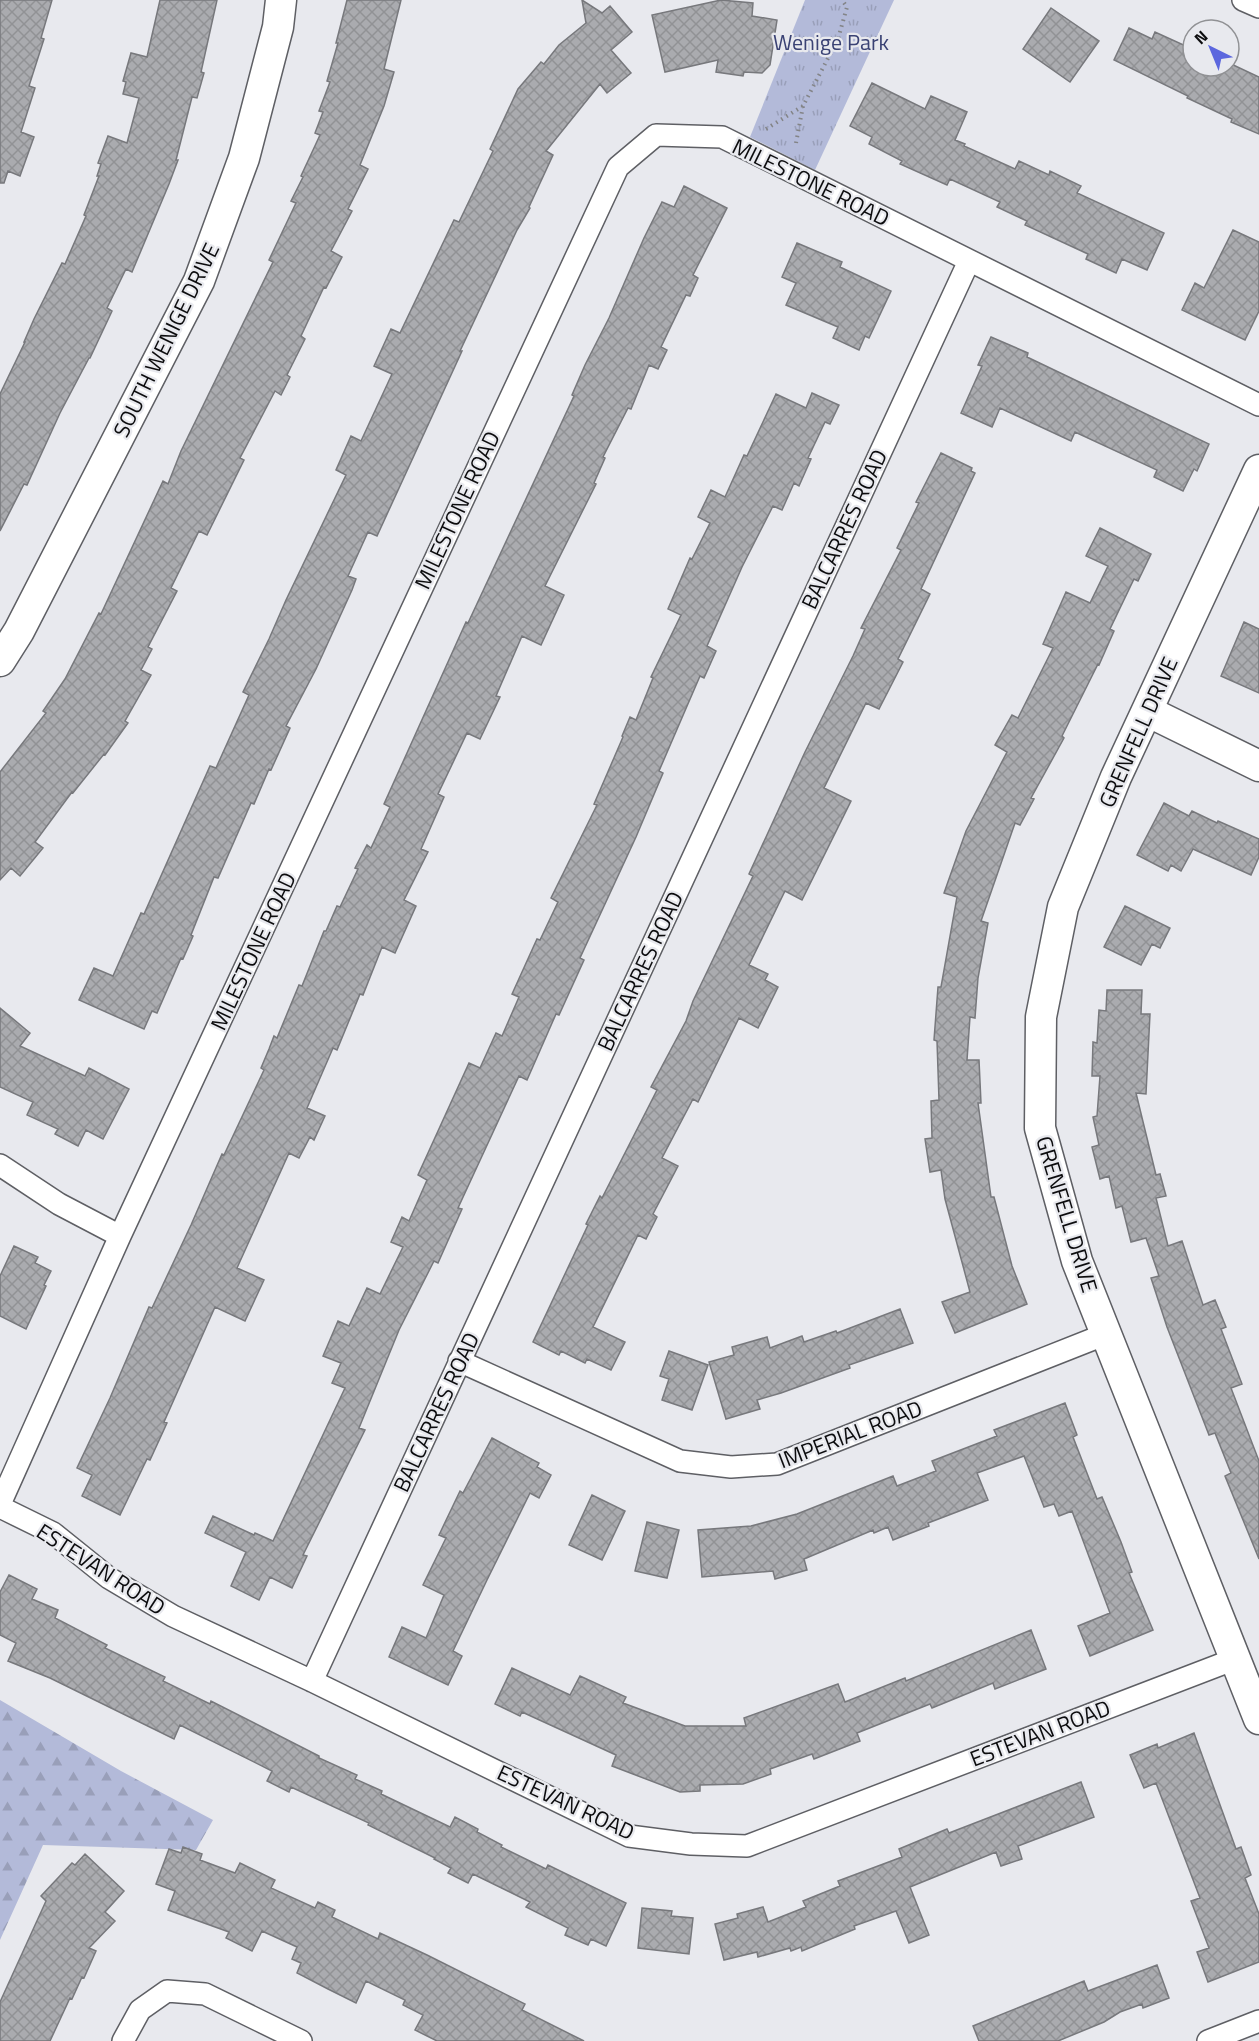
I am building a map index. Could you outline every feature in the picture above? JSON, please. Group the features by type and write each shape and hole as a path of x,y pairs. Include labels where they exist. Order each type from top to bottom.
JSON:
{"street":[{"name":"SOUTH WENIGE DRIVE","path":"0,661 20,631 199,281 244,158 278,27 281,0"},
{"path":"1243,0 1259,8"},
{"name":"MILESTONE ROAD","path":"0,1505 120,1236 618,167 656,135 722,138 1259,405"},
{"name":"BALCARRES ROAD","path":"312,1680 969,261"},
{"name":"GRENFELL DRIVE","path":"1259,470 1116,777 1062,907 1041,1017 1040,1128 1077,1261 1259,1719"},
{"path":"1147,711 1259,766"},
{"path":"0,1165 59,1204 120,1236"},
{"name":"IMPERIAL ROAD","path":"459,1361 680,1461 731,1467 777,1464 1106,1334"},
{"name":"ESTEVAN ROAD","path":"0,1505 53,1533 109,1578 173,1616 312,1680 629,1836 691,1845 747,1846 1235,1659"},
{"path":"123,2041 140,2010 167,1991 205,1994 301,2041"},
{"path":"1208,2041 1259,2021"}],"path":[{"path":"796,143 803,106 838,39 847,7 842,0"},
{"path":"766,129 803,106"}],"green space":[{"name":"Wenige Park","path":"805,0 894,0 815,170 750,137"},
{"path":"0,1700 121,1771 213,1820 196,1850 43,1845 0,1940"}],"building":[{"path":"0,0 52,0 41,38 44,39 29,86 35,88 21,132 34,137 20,176 8,171 4,183 0,183"},
{"path":"160,0 217,0 201,72 204,73 197,98 192,97 176,160 178,160 132,272 126,269 107,308 112,311 90,358 60,413 27,485 24,484 0,531 0,394 34,319 62,263 65,264 86,216 84,215 99,176 97,176 101,164 98,163 108,136 127,143 139,98 123,94 126,82 123,81 131,53 147,57"},
{"path":"347,0 401,0 384,69 394,72 384,106 360,165 368,169 348,209 352,211 331,251 342,257 326,288 324,287 301,336 305,339 287,375 290,377 281,395 275,391 240,458 244,460 207,535 199,531 171,588 177,591 148,647 152,649 141,670 151,675 125,721 128,723 35,842 43,848 20,876 11,868 0,880 0,772 46,713 43,711 65,679 99,613 101,614 163,481 168,484 181,451 273,262 269,260 296,203 291,201 320,135 315,133 323,112 319,111 330,82 327,81"},
{"path":"582,0 602,13 610,6 632,32 611,50 631,73 607,93 600,84 546,151 553,155 530,208 517,230 460,351 462,351 377,536 368,532 348,576 356,579 352,590 316,669 286,726 290,728 271,770 269,769 254,804 251,803 218,878 214,877 191,935 193,936 157,1013 152,1011 144,1029 79,1000 94,968 113,976 141,913 144,914 210,766 216,768 249,695 243,692 346,475 336,470 351,436 361,441 392,374 374,366 391,329 400,333 454,220 459,222 493,151 490,149 518,89 541,62 544,64 559,45 586,23"},
{"path":"721,0 753,3 752,16 777,20 770,65 762,73 744,72 743,76 716,72 718,60 665,72 652,15"},
{"path":"1051,8 1099,41 1070,82 1023,49"},
{"path":"1129,28 1152,39 1155,32 1181,44 1181,78 1241,78 1241,69 1259,77 1259,134 1231,122 1232,119 1114,60"},
{"path":"872,83 925,109 931,96 967,112 955,140 965,144 964,146 1015,169 1019,161 1049,175 1050,171 1081,186 1077,193 1164,233 1147,270 1122,259 1116,273 1086,259 1088,254 1025,225 1027,221 997,207 1000,202 950,179 947,185 900,164 902,161 869,144 872,137 850,126"},
{"path":"684,186 727,208 693,275 698,278 690,296 686,295 661,347 667,350 658,369 649,365 631,409 628,408 603,457 605,458 594,483 596,484 545,586 564,595 541,645 522,636 496,696 500,697 480,739 467,733 438,794 444,797 421,849 428,852 404,900 416,906 395,953 382,947 363,995 360,994 337,1050 333,1048 307,1108 325,1116 314,1140 310,1137 299,1158 289,1153 237,1268 264,1280 245,1321 215,1307 164,1422 167,1423 120,1515 82,1496 92,1475 77,1468 149,1307 152,1308 222,1154 224,1155 264,1070 261,1068 274,1036 277,1038 299,985 302,986 324,931 337,906 340,907 358,869 355,868 367,845 371,848 390,807 384,804 466,622 468,623 574,396 572,395 585,365 609,318 644,238 662,202 674,207"},
{"path":"1233,230 1259,242 1259,311 1245,340 1182,310 1195,283 1204,288"},
{"path":"797,243 842,262 840,267 891,291 869,338 865,336 859,350 833,338 838,327 786,305 796,283 782,277"},
{"path":"991,337 1028,353 1027,357 1209,444 1197,471 1194,469 1183,491 1154,477 1157,470 1075,432 1071,441 1000,408 992,427 961,413 982,366 978,365"},
{"path":"812,393 839,405 830,424 825,422 808,458 811,459 799,486 794,483 782,510 773,506 742,567 707,646 716,651 704,678 700,676 659,771 663,773 636,837 580,958 584,960 559,1015 556,1014 527,1080 519,1076 458,1208 462,1209 438,1263 434,1261 399,1330 359,1428 365,1430 303,1555 307,1556 292,1588 270,1577 259,1600 231,1586 246,1552 205,1533 213,1516 273,1541 345,1388 332,1383 341,1363 323,1356 338,1321 349,1326 367,1288 380,1294 403,1247 391,1242 402,1217 409,1221 427,1180 418,1175 469,1063 480,1068 496,1033 502,1036 519,997 512,994 537,939 540,940 558,902 551,898 597,805 594,804 630,717 636,720 653,678 651,677 681,615 668,609 690,558 692,559 710,523 698,517 711,490 725,497 776,394 806,408"},
{"path":"941,453 972,468 971,471 975,473 921,589 930,594 898,659 903,662 879,709 866,703 824,788 851,801 802,900 785,891 749,965 768,974 765,980 778,987 758,1028 739,1018 698,1102 693,1099 662,1158 678,1166 653,1214 657,1217 646,1239 638,1235 593,1327 625,1342 611,1370 587,1359 585,1363 561,1351 559,1355 533,1342 588,1225 586,1224 600,1196 602,1198 657,1090 651,1087 686,1021 693,1001 753,876 749,874 805,752 853,656 865,629 861,628 901,550 897,548 919,503 916,502"},
{"path":"1100,528 1151,554 1138,581 1134,579 1110,629 1114,631 1099,665 1062,736 1064,738 1031,798 1034,799 1020,825 1015,823 981,921 988,923 978,978 975,1018 970,1017 967,1060 979,1060 981,1103 978,1103 991,1197 994,1197 1012,1266 1027,1304 955,1333 942,1302 970,1292 945,1199 941,1170 930,1172 925,1139 932,1138 931,1101 939,1100 937,1041 934,1040 938,987 941,987 957,897 944,893 966,831 1007,752 995,745 1012,715 1018,718 1053,648 1043,644 1066,592 1090,603 1108,566 1086,556"},
{"path":"1244,622 1259,629 1259,693 1221,676"},
{"path":"1164,803 1189,816 1192,811 1259,839 1259,857 1251,875 1193,849 1181,871 1171,865 1168,871 1137,855"},
{"path":"1125,906 1170,928 1160,948 1152,944 1141,965 1104,947"},
{"path":"1107,990 1142,990 1141,1014 1150,1014 1146,1094 1136,1093 1156,1175 1160,1174 1166,1196 1156,1198 1168,1246 1182,1241 1203,1305 1215,1300 1226,1327 1221,1329 1242,1384 1231,1388 1259,1461 1259,1559 1225,1476 1231,1473 1215,1433 1209,1435 1167,1327 1151,1278 1159,1276 1146,1238 1131,1242 1122,1206 1116,1208 1109,1176 1100,1179 1092,1147 1099,1145 1093,1117 1097,1116 1100,1076 1092,1076 1093,1042 1097,1043 1099,1010 1106,1011"},
{"path":"0,1008 30,1033 20,1046 85,1076 89,1068 129,1089 103,1139 86,1130 78,1146 55,1134 58,1129 27,1115 33,1102 0,1087"},
{"path":"14,1246 38,1257 35,1263 51,1271 26,1329 0,1316 0,1276"},
{"path":"900,1309 913,1343 849,1365 850,1368 757,1400 760,1409 726,1419 709,1362 734,1355 732,1347 767,1337 770,1348 802,1336 804,1342 836,1331 837,1333"},
{"path":"669,1351 708,1365 692,1410 662,1400 669,1379 660,1376"},
{"path":"1065,1403 1077,1435 1073,1437 1097,1499 1102,1497 1132,1572 1129,1573 1153,1630 1090,1656 1078,1626 1110,1613 1072,1511 1059,1516 1054,1504 1044,1507 1024,1456 977,1473 988,1500 928,1523 929,1526 893,1540 888,1527 874,1533 873,1530 804,1559 807,1570 775,1579 773,1571 702,1577 698,1530 751,1526 797,1514 893,1476 897,1486 936,1471 932,1461 997,1436 994,1430"},
{"path":"492,1438 539,1463 537,1467 551,1475 539,1498 530,1493 487,1580 453,1651 462,1656 448,1685 389,1657 402,1627 426,1638 444,1595 423,1585 446,1538 439,1535 460,1491 463,1493"},
{"path":"592,1495 625,1511 602,1560 569,1545"},
{"path":"647,1522 679,1530 667,1578 635,1571"},
{"path":"9,1575 37,1589 32,1599 58,1610 55,1618 107,1645 105,1648 165,1677 163,1681 210,1704 211,1701 319,1758 357,1775 355,1779 382,1791 381,1794 450,1827 455,1817 478,1829 477,1832 502,1845 501,1847 546,1869 548,1865 626,1903 606,1946 591,1939 588,1945 565,1935 568,1928 526,1907 530,1902 473,1874 468,1883 448,1873 451,1868 435,1858 368,1825 369,1823 291,1787 289,1792 267,1781 272,1771 180,1725 174,1739 50,1678 8,1661 16,1643 0,1635 0,1592"},
{"path":"1031,1630 1046,1669 995,1689 993,1683 932,1708 930,1704 857,1733 860,1741 814,1759 812,1754 770,1769 771,1774 743,1784 700,1785 700,1791 680,1792 612,1766 616,1755 522,1712 520,1716 495,1704 512,1668 570,1695 580,1676 626,1697 623,1703 685,1726 746,1726 744,1718 838,1684 845,1702 905,1678 906,1681"},
{"path":"1194,1733 1236,1849 1241,1847 1251,1875 1245,1878 1259,1914 1259,1962 1208,1982 1197,1952 1209,1948 1191,1901 1200,1898 1156,1783 1144,1788 1130,1755 1157,1744 1158,1748"},
{"path":"1081,1782 1094,1817 1018,1846 1022,1859 1001,1866 996,1852 910,1887 929,1935 909,1943 896,1911 854,1926 855,1929 802,1951 801,1947 791,1951 790,1948 758,1957 757,1952 724,1960 715,1924 738,1918 737,1914 763,1907 768,1922 806,1907 803,1901 840,1886 838,1881 902,1857 899,1849 947,1829 949,1833"},
{"path":"183,1847 202,1854 200,1860 235,1873 240,1863 275,1880 271,1888 315,1908 318,1902 335,1910 332,1917 378,1939 380,1933 427,1955 525,2004 522,2010 584,2041 437,2041 415,2030 423,2015 403,2005 405,2000 366,1981 356,2003 297,1973 301,1963 292,1959 297,1947 262,1931 252,1951 226,1938 229,1932 168,1910 175,1891 156,1884 169,1849 181,1853"},
{"path":"85,1854 124,1891 105,1912 115,1921 89,1948 96,1951 50,2041 0,2041 0,2002 46,1901 41,1896 72,1863 75,1865"},
{"path":"642,1908 672,1911 671,1916 693,1918 689,1954 638,1948"},
{"path":"1157,1965 1169,1998 1143,2008 1142,2004 1120,2012 1104,2022 1058,2041 979,2041 973,2026 1084,1981 1088,1991"}]}
